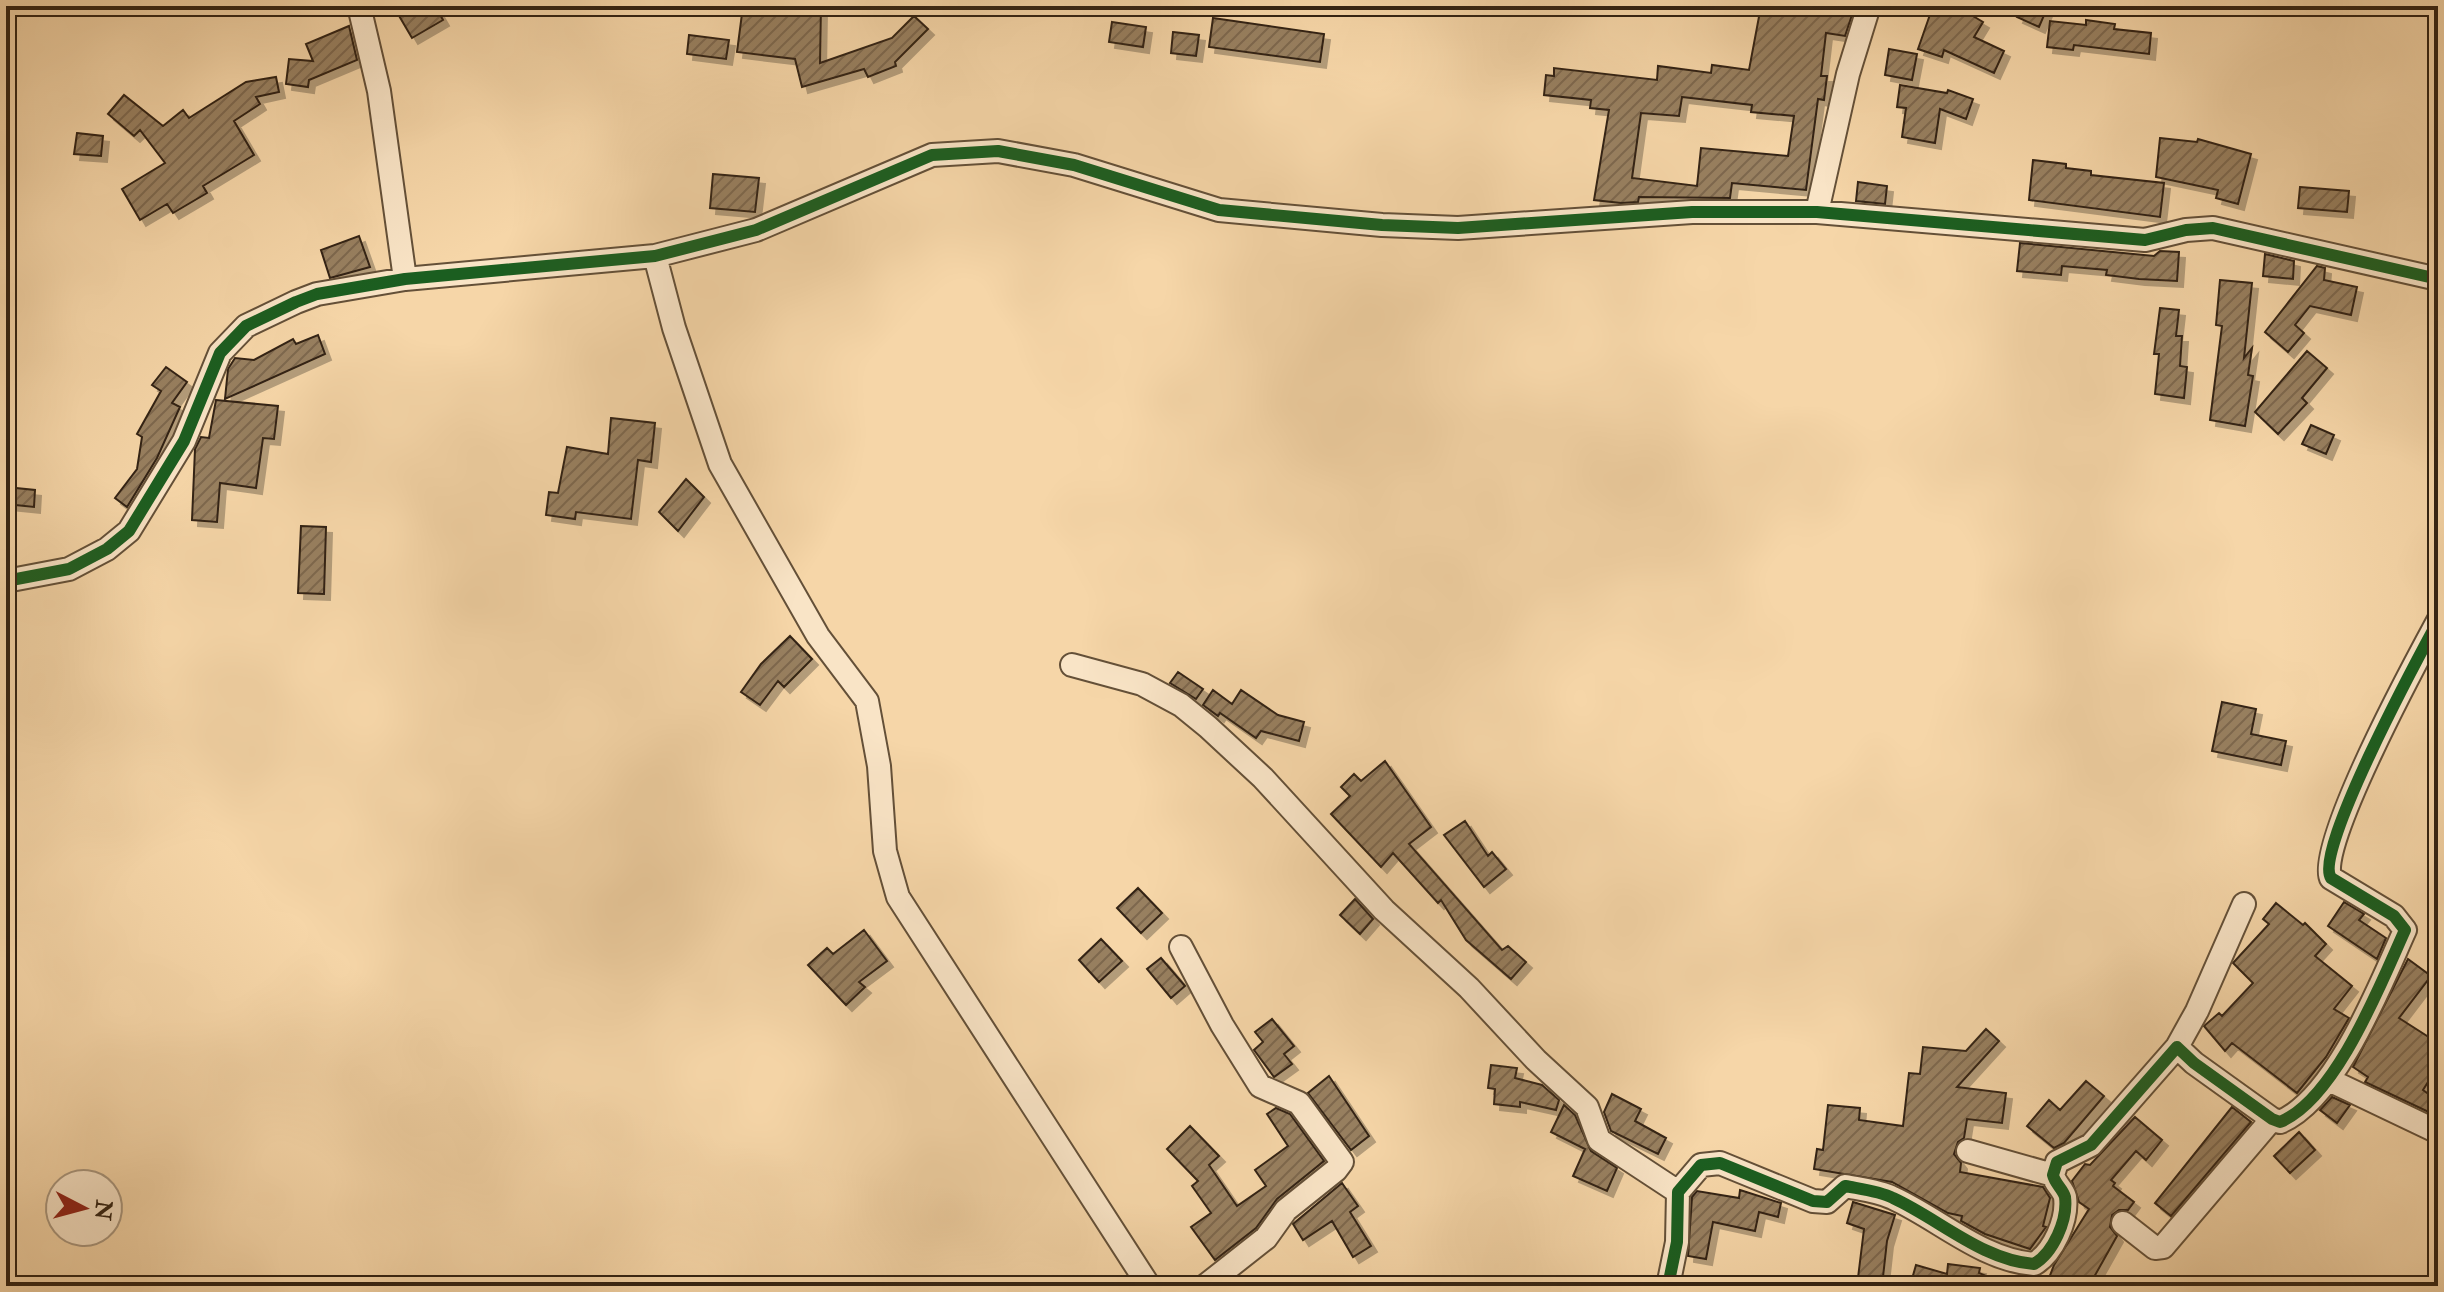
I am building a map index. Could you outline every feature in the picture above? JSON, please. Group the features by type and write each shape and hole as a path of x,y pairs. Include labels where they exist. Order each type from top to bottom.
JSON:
{"street":[{"path":"359,6 379,91 405,279"},
{"path":"1817,212 1848,74 1869,6"},
{"path":"6,581 69,569 107,549 129,531 184,441 220,353 246,326 317,294 405,279 655,256 756,230 932,155 998,151 1074,165 1219,210 1382,225 1458,228 1692,212 1817,212 2145,240 2186,230 2213,228 2438,279"},
{"path":"655,256 674,328 720,464 818,636 867,701 879,766 885,851 898,897 1149,1286"},
{"path":"2177,1047 2194,1063 2272,1119 2287,1119 2329,1080 2372,1004 2405,930 2394,916 2331,878 2327,863 2345,810 2438,621"},
{"path":"1072,665 1142,684 1181,705 1208,727 1263,778 1384,910 1469,988 1536,1060 1587,1107 1599,1140 1678,1192"},
{"path":"2053,1175 2062,1157 2091,1145 2109,1128 2177,1047 2197,1011 2244,904"},
{"path":"1181,947 1222,1025 1260,1086 1299,1103 1342,1162 1286,1210 1266,1238 1205,1286"},
{"path":"2329,1080 2438,1132"},
{"path":"2123,1223 2155,1248 2163,1247 2272,1119"},
{"path":"1668,1286 1677,1242 1678,1192 1701,1165 1709,1163 1731,1167 1821,1203 1829,1201 1845,1186 1891,1197 1951,1232 2013,1261 2034,1264 2054,1245 2065,1195 2053,1175 1968,1151"}],"building":[{"path":"412,6 435,6 443,20 412,38 398,14"},
{"path":"743,6 821,6 820,63 892,38 914,16 928,29 895,62 896,66 868,77 864,69 802,87 795,59 737,52"},
{"path":"1761,6 1854,9 1845,36 1826,33 1821,76 1827,76 1824,100 1818,99 1806,190 1732,183 1730,198 1639,197 1638,202 1621,203 1594,200 1609,110 1590,108 1591,100 1544,95 1546,75 1554,76 1554,68 1657,80 1658,66 1711,73 1712,65 1749,70","holes":["1682,97 1752,105 1751,112 1794,116 1788,156 1701,148 1697,186 1632,178 1641,113 1679,116"]},
{"path":"1933,6 1964,6 1963,10 1983,22 1974,37 2004,51 1994,73 1944,50 1942,57 1918,49"},
{"path":"2022,6 2048,6 2039,27 2017,17"},
{"path":"1213,18 1324,34 1320,62 1209,47"},
{"path":"2086,20 2115,24 2114,29 2151,33 2149,54 2074,45 2073,50 2047,47 2050,21 2086,25"},
{"path":"1112,22 1146,27 1143,47 1109,42"},
{"path":"349,26 357,60 309,80 308,87 286,84 289,59 313,61 306,44"},
{"path":"1173,32 1199,35 1196,56 1171,53"},
{"path":"689,35 729,40 726,59 687,54"},
{"path":"1889,49 1917,54 1912,80 1885,75"},
{"path":"276,77 279,92 256,97 260,104 234,121 254,155 203,186 207,193 173,213 167,204 140,220 122,189 165,163 140,130 134,136 108,114 124,95 163,126 183,110 189,118 246,82"},
{"path":"1900,85 1947,93 1948,90 1973,99 1966,119 1940,109 1935,143 1902,137 1906,108 1897,107"},
{"path":"77,133 103,136 101,156 74,154"},
{"path":"2160,138 2197,142 2198,139 2251,154 2238,204 2216,198 2218,190 2156,177"},
{"path":"2033,160 2066,164 2066,168 2091,171 2091,175 2164,183 2160,217 2029,200"},
{"path":"713,174 759,178 755,212 710,208"},
{"path":"1858,182 1887,186 1885,204 1856,201"},
{"path":"2300,187 2349,191 2347,212 2298,208"},
{"path":"359,236 370,267 330,278 321,250"},
{"path":"2020,243 2154,256 2160,251 2179,252 2177,281 2106,275 2107,270 2062,266 2061,275 2017,271"},
{"path":"2265,254 2294,261 2293,279 2263,276"},
{"path":"2317,266 2325,268 2324,280 2357,287 2351,315 2310,306 2295,325 2304,333 2288,352 2265,332"},
{"path":"2220,280 2252,283 2244,358 2252,348 2248,375 2253,376 2245,426 2210,420 2222,326 2216,325"},
{"path":"2160,308 2179,310 2176,336 2182,336 2180,366 2187,367 2184,398 2155,394 2159,354 2154,354"},
{"path":"318,335 325,354 225,399 228,369 235,358 254,360 293,339 296,344"},
{"path":"2307,351 2327,368 2302,398 2307,403 2278,434 2255,412"},
{"path":"166,367 187,382 172,403 180,407 157,458 127,507 115,498 137,469 142,437 137,434 161,391 152,385"},
{"path":"216,400 278,406 274,439 263,438 256,488 220,483 217,522 192,520 195,449 201,437 209,438"},
{"path":"611,418 655,423 651,462 638,460 631,519 576,512 575,519 546,515 549,492 558,493 567,447 608,454"},
{"path":"2311,425 2334,435 2326,454 2302,444"},
{"path":"686,479 704,497 678,531 659,512"},
{"path":"6,487 35,490 34,507 6,504"},
{"path":"301,526 326,527 324,594 298,593"},
{"path":"790,636 812,659 784,687 778,681 760,705 741,692 761,664"},
{"path":"1178,672 1203,689 1196,699 1170,683"},
{"path":"1213,690 1232,704 1241,690 1278,715 1304,722 1299,741 1261,731 1256,738 1220,713 1218,716 1203,705"},
{"path":"2222,702 2256,709 2251,734 2286,741 2281,765 2212,751"},
{"path":"1385,761 1431,827 1409,844 1502,950 1508,946 1526,962 1511,979 1466,940 1441,900 1438,903 1393,853 1381,867 1331,814 1350,796 1341,787 1354,774 1361,781"},
{"path":"1465,821 1488,856 1492,852 1506,869 1484,887 1444,835"},
{"path":"1138,888 1162,913 1141,933 1117,908"},
{"path":"1355,899 1373,919 1360,934 1340,915"},
{"path":"2344,902 2364,914 2359,920 2386,938 2377,959 2328,926"},
{"path":"2276,903 2303,925 2305,923 2326,944 2315,956 2352,986 2334,1009 2349,1018 2326,1057 2297,1093 2232,1043 2225,1051 2204,1026 2219,1013 2222,1016 2253,983 2233,963 2269,924 2263,919"},
{"path":"864,930 887,961 859,982 865,987 846,1005 808,965 827,948 833,954"},
{"path":"1101,939 1122,961 1099,982 1079,960"},
{"path":"1161,958 1185,986 1171,998 1147,969"},
{"path":"2408,959 2431,976 2399,1018 2438,1043 2438,1066 2423,1090 2438,1101 2435,1115 2365,1082 2368,1077 2353,1067"},
{"path":"1272,1019 1294,1046 1284,1054 1292,1064 1274,1077 1254,1050 1263,1042 1255,1032"},
{"path":"1986,1029 1999,1041 1957,1087 2006,1093 2002,1123 1967,1119 1964,1138 1958,1142 1954,1154 1961,1163 1960,1172 2043,1187 2050,1198 2043,1226 2046,1227 2030,1249 1985,1234 1961,1221 1962,1216 1948,1213 1892,1182 1814,1169 1817,1149 1823,1150 1828,1105 1860,1108 1859,1120 1903,1126 1909,1073 1920,1074 1923,1047 1966,1051"},
{"path":"1491,1065 1517,1068 1515,1078 1542,1085 1559,1100 1556,1110 1520,1102 1520,1107 1494,1104 1495,1089 1488,1088"},
{"path":"1329,1076 1369,1136 1351,1150 1308,1093"},
{"path":"2086,1081 2104,1096 2064,1143 2054,1148 2027,1126 2049,1100 2060,1110"},
{"path":"1612,1094 1641,1109 1635,1121 1666,1138 1658,1154 1611,1131 1604,1112"},
{"path":"2332,1097 2350,1105 2337,1123 2320,1110"},
{"path":"1564,1105 1575,1115 1591,1151 1617,1168 1607,1191 1573,1176 1585,1149 1551,1132"},
{"path":"2232,1107 2251,1122 2171,1216 2155,1203"},
{"path":"1276,1108 1290,1114 1324,1161 1277,1199 1256,1228 1215,1260 1191,1227 1211,1213 1192,1186 1198,1181 1167,1149 1190,1126 1219,1156 1209,1165 1237,1206 1266,1186 1255,1170 1288,1146 1267,1114"},
{"path":"2135,1117 2162,1140 2146,1160 2136,1151 2111,1180 2115,1183 2113,1186 2134,1202 2128,1210 2119,1210 2112,1215 2110,1227 2117,1236 2089,1286 2046,1286 2054,1265 2089,1209 2079,1202 2072,1181 2085,1164 2090,1165"},
{"path":"2299,1132 2315,1150 2290,1173 2274,1156"},
{"path":"1342,1183 1358,1206 1350,1212 1371,1246 1353,1257 1332,1221 1303,1240 1293,1224"},
{"path":"1740,1190 1781,1203 1778,1217 1759,1212 1755,1231 1713,1222 1706,1259 1688,1256 1692,1197 1697,1191 1739,1198"},
{"path":"1853,1202 1895,1215 1887,1241 1882,1286 1857,1286 1864,1229 1847,1223"},
{"path":"1948,1264 1980,1268 1979,1273 2009,1286 1910,1286 1916,1265 1947,1274"}],"cycle path":[{"path":"6,581 69,569 107,549 129,531 184,441 220,353 246,326 296,302 317,294 405,279 655,256 756,230 932,155 998,151 1074,165 1219,210 1382,225 1458,228 1692,212 1817,212 2145,240 2186,230 2213,228 2438,279"},
{"path":"1668,1286 1677,1242 1678,1192 1701,1165 1720,1163 1813,1201 1827,1202 1845,1186 1882,1194 1996,1255 2034,1264 2053,1244 2062,1225 2065,1197 2053,1175 2057,1162 2091,1145 2177,1047 2194,1063 2272,1119 2280,1122 2300,1109 2320,1090 2338,1065 2370,1008 2405,930 2394,916 2331,878 2330,861 2352,794 2438,621"}]}
